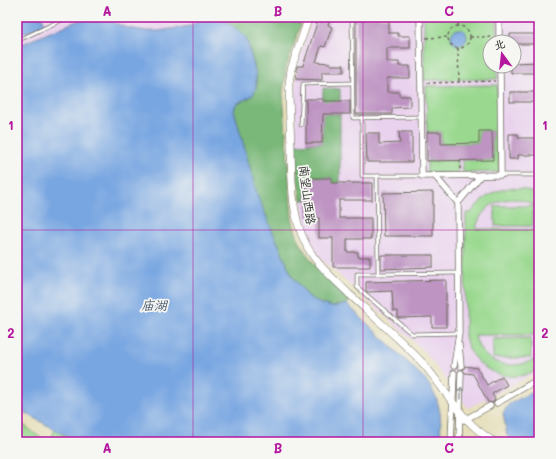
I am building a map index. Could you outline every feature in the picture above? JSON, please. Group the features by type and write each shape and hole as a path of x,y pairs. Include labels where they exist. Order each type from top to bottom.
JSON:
{"street":[{"name":"南望山西路","path":"309,17 291,69 289,84 293,189 299,228 307,246 318,263 418,358 460,413 463,420 495,442"},
{"path":"420,17 422,176 502,175 500,74"},
{"path":"499,17 499,34"},
{"path":"461,366 458,336 458,203 481,175"},
{"path":"434,176 458,203"},
{"path":"454,366 458,336"},
{"path":"451,442 454,373"},
{"path":"460,413 461,374"},
{"path":"497,403 539,379"},
{"path":"452,423 463,420 490,406"},
{"path":"459,442 463,420"}],"lane":[{"path":"18,41 68,17"},
{"path":"352,17 353,118 421,117"},
{"path":"301,125 303,84 352,83"},
{"path":"362,117 362,176 422,176"},
{"path":"502,175 539,175"},
{"path":"377,176 378,274"},
{"path":"458,273 357,274 357,287 412,334 458,336"}],"path":[{"path":"458,17 458,26"},
{"path":"458,26 468,30 470,37 468,44 458,48 452,46 448,38 449,32 458,26"},
{"path":"470,37 482,38"},
{"path":"420,38 448,38"},
{"path":"458,48 459,82"},
{"path":"421,83 500,81"},
{"path":"460,160 460,175"}],"shaded area":[{"path":"17,17 216,17 212,36 17,55"},
{"path":"313,17 539,17 539,371 468,408 423,350 321,259 310,241 302,210 297,173 295,114 296,66"}],"green space":[{"path":"221,17 284,17 301,24 286,68 283,93 292,218 296,232 307,254 322,272 351,299 347,304 332,307 321,304 306,294 292,276 258,197 234,110 236,104 253,95 257,84 256,74 247,40"},
{"path":"424,17 497,17 497,34 482,34 482,74 497,74 497,79 424,80"},
{"path":"497,85 499,172 463,173 463,160 493,160 492,131 479,131 479,143 441,144 441,132 427,132 426,86"},
{"path":"323,88 340,89 340,101 331,114 340,114 340,183 332,183 332,178 306,178 306,200 301,200 297,175 296,144 322,143"},
{"path":"458,160 458,173 427,173 427,161"},
{"path":"509,188 523,189 539,195 539,209 530,203 521,200 511,199 502,201 493,204 485,211 476,229 539,230 539,335 475,335 478,346 484,354 501,364 520,364 539,356 539,369 527,374 516,376 493,372 483,366 475,358 469,348 465,336 466,213 471,213 487,196 497,191"},
{"path":"495,206 533,206 533,226 495,226"},
{"path":"531,338 531,358 493,358 493,339"},
{"path":"17,420 46,442 17,442"},
{"path":"55,430 73,439 72,442 49,442"}],"water":[{"path":"17,17 42,17 45,24 22,34 17,31"},
{"name":"庙湖","path":"93,17 100,17 128,28 158,31 190,26 205,17 221,17 243,34 247,40 256,74 256,88 253,95 236,104 234,110 258,197 292,276 306,294 321,304 332,307 347,304 425,379 434,394 439,409 441,425 440,442 72,442 73,439 17,408 17,44 22,44 74,22"},
{"path":"456,29 462,29 467,34 465,43 462,45 456,45 451,40 451,34"},
{"path":"539,388 539,442 513,442 507,436 503,413 509,404"}],"building":[{"path":"319,17 331,17 328,25 332,27 325,47 321,46 316,62 331,63 330,65 344,65 344,72 322,72 322,80 296,79 297,66 303,66"},
{"path":"356,17 389,17 389,33 398,33 398,36 410,36 410,48 387,48 387,62 399,62 399,66 410,66 410,78 387,78 387,92 399,92 399,96 410,96 410,107 392,108 392,114 356,114"},
{"path":"522,34 539,34 539,44 522,44"},
{"path":"539,62 539,73 522,73 522,63"},
{"path":"510,92 539,92 539,102 510,102"},
{"path":"306,99 323,99 323,101 350,101 350,114 323,114 322,143 306,143"},
{"path":"479,131 492,131 493,160 427,161 427,132 441,132 441,144 479,143"},
{"path":"399,132 412,132 412,162 367,162 366,133 379,133 379,144 400,143"},
{"path":"509,134 518,134 518,138 539,138 539,155 518,155 518,159 509,159"},
{"path":"306,178 332,178 332,183 372,183 372,200 339,200 339,218 371,218 371,239 347,239 347,252 358,252 358,257 370,257 370,267 333,267 333,238 319,238 319,218 307,218"},
{"path":"433,192 433,236 384,236 383,193"},
{"path":"381,255 433,255 433,267 381,269"},
{"path":"446,280 446,327 432,327 432,317 398,318 398,311 393,311 392,291 366,291 366,282"},
{"path":"465,366 477,368 487,385 502,376 507,385 492,394 495,399 493,403 488,402 473,374 465,373 463,370"}]}
